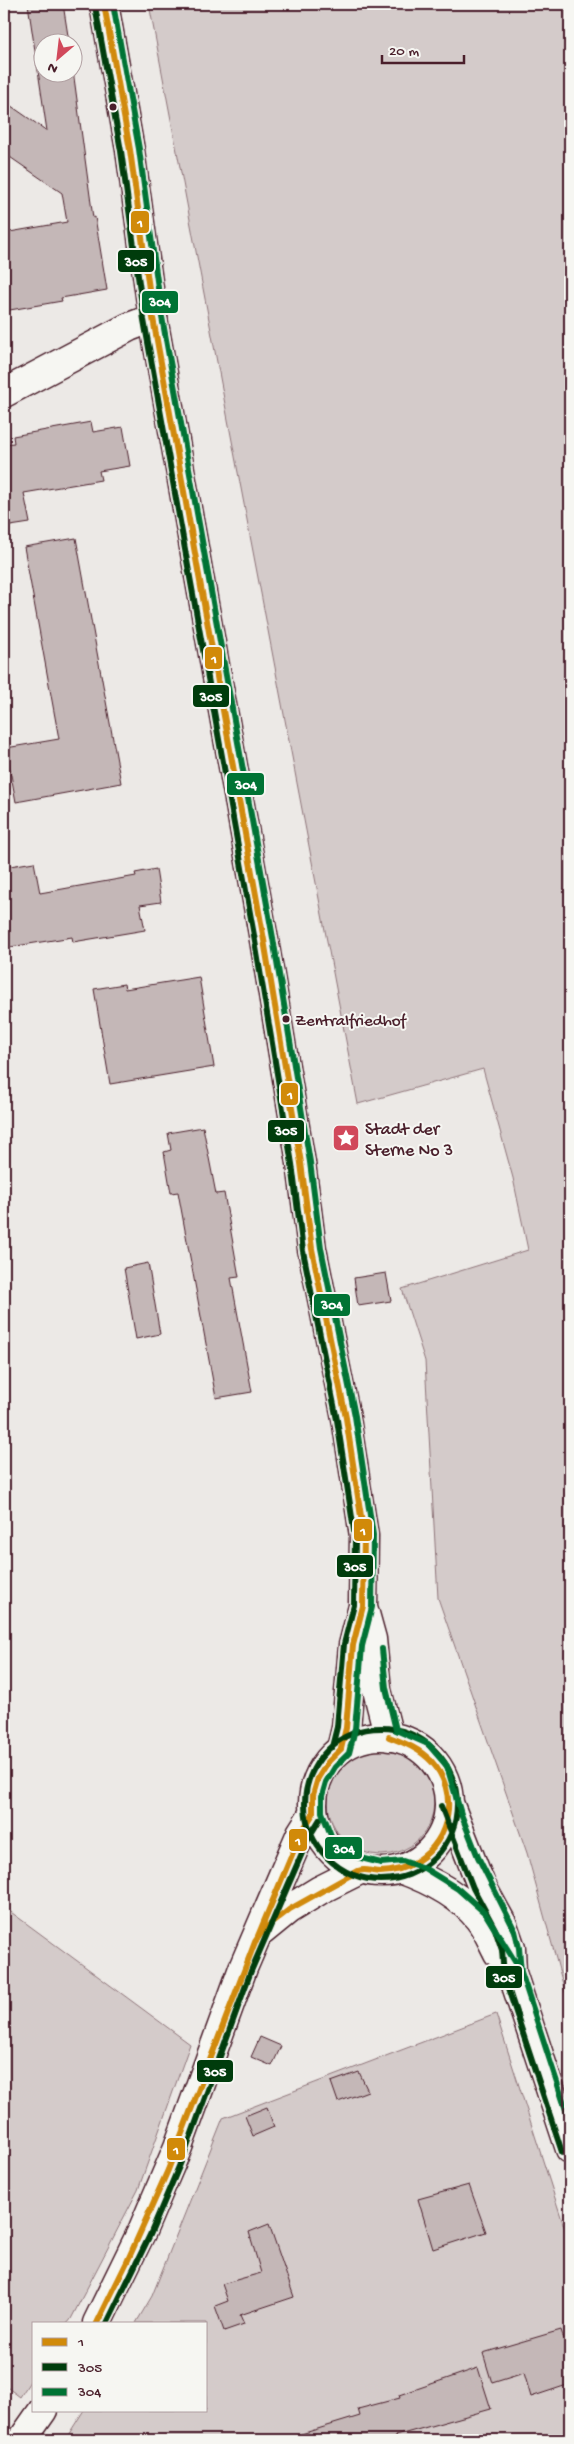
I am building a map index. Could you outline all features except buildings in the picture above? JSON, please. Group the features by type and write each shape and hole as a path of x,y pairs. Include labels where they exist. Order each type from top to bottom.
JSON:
{"main road":[{"path":"104,4 130,150 153,318 264,940 300,1154 312,1249 346,1418 364,1536 363,1606 353,1645 346,1728 341,1749"},
{"path":"4,393 129,327 153,318"},
{"path":"363,1606 372,1640 376,1690 390,1737"},
{"path":"372,1737 390,1737 420,1748 431,1759 447,1787 449,1803 447,1820 440,1837 430,1851 416,1862 400,1869 381,1872 362,1870 348,1864 325,1843 314,1814 314,1795 318,1778 328,1762 341,1749 356,1741 372,1737"},
{"path":"449,1803 481,1885 503,1925 511,1948 512,1973"},
{"path":"97,2322 142,2231 178,2147 243,1968 301,1833 314,1814"},
{"path":"400,1869 434,1884 478,1918 512,1973 570,2149"},
{"path":"259,1934 288,1909 320,1890 362,1870"},
{"path":"22,2440 42,2412"}],"shaded area":[{"name":"Zentralfriedhof","path":"149,4 570,4 570,2010 527,1853 438,1598 425,1361 402,1289 528,1250 513,1178 483,1069 358,1104"},
{"path":"381,1749 401,1753 418,1765 430,1782 434,1802 430,1822 418,1839 401,1851 381,1855 361,1851 344,1839 332,1822 328,1802 332,1782 344,1765 361,1753"},
{"path":"4,1907 190,2044 138,2190 71,2319 69,2322 32,2322 32,2378 20,2397 4,2385"},
{"path":"496,2014 570,2245 570,2440 65,2440 83,2412 208,2412 208,2322 137,2322 152,2296 223,2118"}],"transit line":[{"name":"1","path":"104,4 130,150 153,318 264,940 301,1163 312,1249 346,1418 364,1536 363,1606 353,1645 346,1728 341,1749"},
{"name":"304","path":"113,4 139,149 162,317 273,938 310,1162 321,1248 355,1416 373,1535 372,1607 362,1646 355,1729 349,1753 335,1767 326,1782 322,1796 322,1812 332,1838 353,1856 381,1863 403,1861 424,1868 458,1889 485,1913 519,1968"},
{"name":"305","path":"95,6 121,151 144,320 255,941 292,1164 303,1251 337,1420 355,1537 354,1605 344,1644 337,1727 332,1747"},
{"name":"304","path":"382,1649 386,1688 396,1730 428,1744 447,1766 461,1814 478,1857 515,1931 521,1972 570,2122"},
{"name":"305","path":"381,1728 396,1729 410,1733 423,1740 435,1750 445,1762 452,1775 456,1789 457,1804 456,1819 452,1833 445,1846 435,1858 423,1868 410,1875 396,1879 381,1880 366,1879 352,1875 339,1868 327,1858 317,1846 310,1833 306,1819 305,1804 306,1789 310,1775 317,1762 327,1750 339,1740 352,1733 366,1729 381,1728"},
{"name":"1","path":"97,2322 127,2262 168,2170 255,1942 263,1930 290,1909 358,1871 390,1871 417,1861 429,1852 444,1828 448,1801 446,1787 441,1774 422,1753 389,1737"},
{"name":"1","path":"258,1936 301,1833 313,1814 313,1795 318,1778 328,1762 341,1749"},
{"name":"305","path":"441,1806 473,1888 495,1929 502,1950 504,1976 562,2152"},
{"name":"305","path":"107,2322 150,2235 186,2150 251,1971 309,1837 320,1819"}],"place":[{"name":"Zentralfriedhof","path":"286,1019"},
{"name":"Stadt der Sterne No 3","path":"346,1138"}]}
